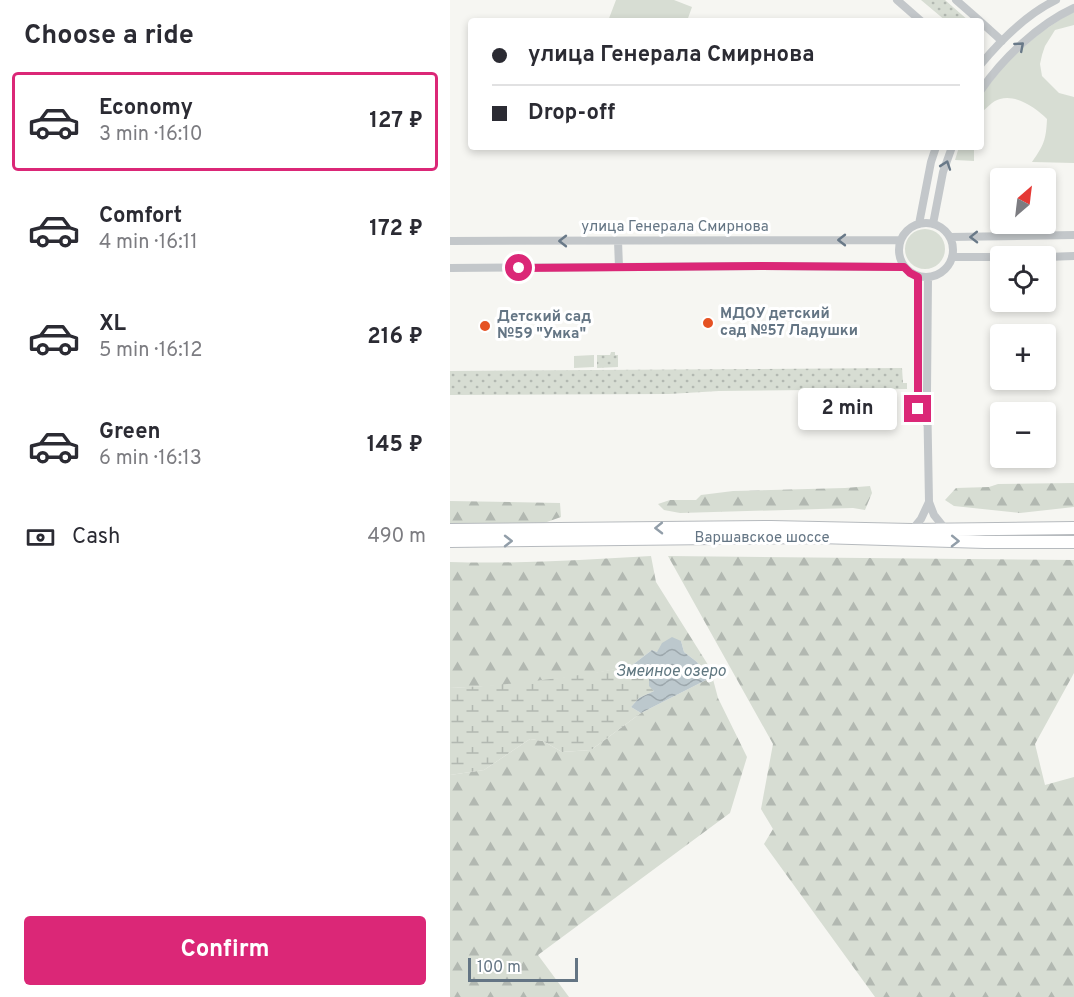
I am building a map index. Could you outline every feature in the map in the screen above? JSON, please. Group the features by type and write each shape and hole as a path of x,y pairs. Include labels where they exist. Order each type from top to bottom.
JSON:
{"main road":[{"name":"Варшавское шоссе","path":"450,530 761,527 912,530 1074,528"},
{"name":"Варшавское шоссе","path":"450,541 819,537 1074,542"}],"street":[{"path":"897,0 918,18"},
{"path":"956,0 976,18"},
{"path":"984,61 1025,20 1056,0"},
{"path":"984,86 1003,62 1036,32 1074,8"},
{"path":"1025,20 1036,32"},
{"path":"984,25 1002,41"},
{"path":"919,224 935,150"},
{"path":"933,224 944,171 951,150"},
{"path":"919,224 933,224 950,237 953,246 950,264 936,276 923,277 910,273 900,258 898,249 900,240 908,230 919,224"},
{"path":"950,237 1074,235"},
{"name":"улица Генерала Смирнова","path":"450,241 900,240"},
{"path":"618,241 619,267"},
{"path":"1056,257 1074,256"},
{"path":"952,257 990,257"},
{"path":"450,268 904,267"},
{"path":"923,277 922,391 927,426 929,502 934,515 946,530"},
{"path":"912,530 921,519 929,502"}],"green space":[{"path":"616,0 674,0 692,7 688,18 609,18"},
{"path":"921,0 945,0 966,18 942,18"},
{"path":"1074,12 1074,25 1055,30 1045,46 1040,64 1042,76 1059,93 1074,97 1074,163 1032,162 1044,142 1047,119 1032,107 1013,98 997,100 984,110 984,91 1008,61 1040,33"},
{"path":"958,150 974,150 974,161 955,160"},
{"path":"925,229 939,235 945,249 939,263 925,269 911,263 905,249 911,235"},
{"path":"611,352 618,355 618,367 597,368 597,355 610,355"},
{"path":"594,355 594,367 574,368 574,356"},
{"path":"902,368 903,383 907,383 907,389 719,391 669,394 450,395 450,371"},
{"path":"1074,483 1074,507 1020,513 954,506 945,500 956,488 989,487 998,484"},
{"path":"870,486 872,493 865,510 853,508 680,513 664,510 658,504 670,500 696,500 701,495 733,491"},
{"path":"450,501 560,503 561,517 544,523 450,523"},
{"path":"651,556 656,582 710,668 718,698 747,757 730,813 538,955 569,997 450,997 450,775 484,770 530,739 543,741 562,752 591,750 641,713 708,679 697,662 684,652 681,641 657,652 652,650 631,666 586,675 508,685 450,688 450,562 525,562"},
{"path":"668,556 1074,560 1074,673 1035,744 1045,785 1074,777 1074,997 875,997 764,844 773,829 761,809 773,744"},
{"path":"631,666 638,672 649,673 649,685 654,691 639,698 631,707 641,713 591,750 562,752 543,741 530,739 484,770 450,775 450,688 541,680"}],"water":[{"name":"Змеиное озеро","path":"672,637 681,641 684,652 697,662 708,679 641,713 631,707 639,698 654,691 649,686 649,673 638,672 631,666 652,650 657,652 662,643"}],"place":[{"name":"МДОУ детский сад №57 Ладушки","path":"708,323"},
{"name":"Детский сад №59 \"Умка\"","path":"485,326"}],"route":[{"path":"519,268 904,267 918,277 918,409"}]}
